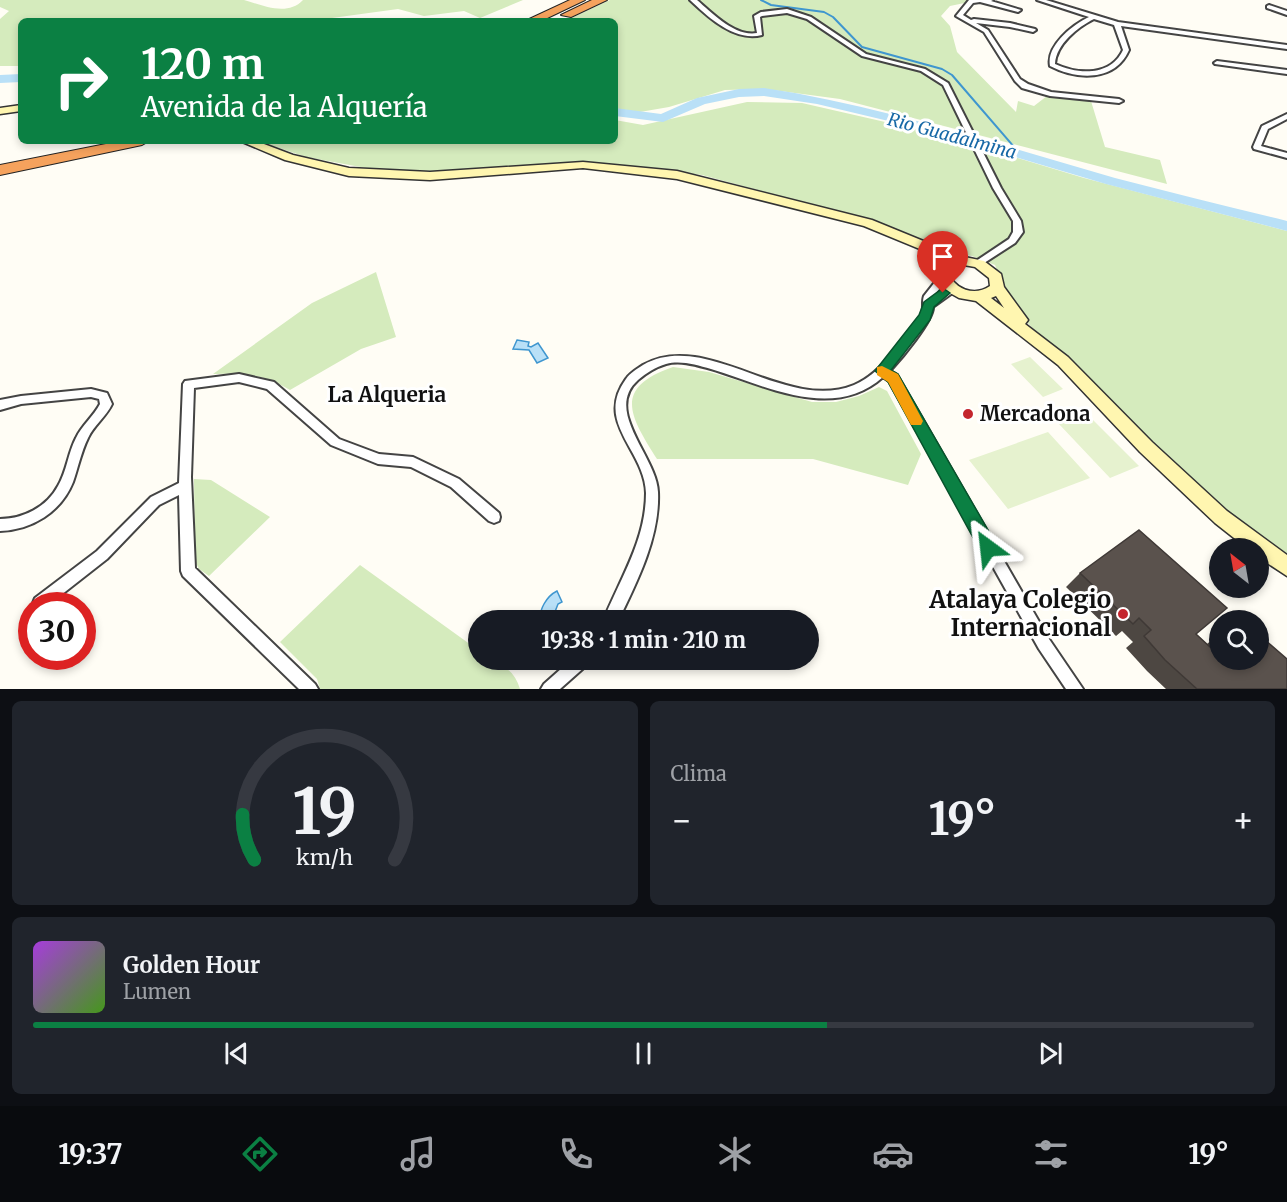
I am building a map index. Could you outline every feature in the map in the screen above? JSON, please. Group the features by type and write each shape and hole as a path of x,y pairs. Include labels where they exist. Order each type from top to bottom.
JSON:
{"highway":[{"path":"538,18 579,0"},
{"path":"561,18 600,0"},
{"path":"0,159 74,144"},
{"path":"0,170 127,144"}],"main road":[{"path":"0,111 18,108"},
{"path":"254,144 289,158 349,172 430,176 583,165 677,175 868,223 958,260 978,263 996,277 996,288 1014,312 1046,346 1221,517 1287,567"},
{"path":"844,216 898,240 945,280 979,296 1046,346"},
{"path":"945,280 946,263 958,260"},
{"path":"979,296 987,295 996,288"}],"street":[{"path":"693,0 731,29 751,37 760,34 757,16 793,12 809,18 864,56 923,70 936,76 952,92 997,188 1017,220 1018,232 1012,240 978,263"},
{"path":"982,0 1018,10"},
{"path":"990,0 971,2 959,16 986,31 1017,80 1025,86 1050,94 1119,101"},
{"path":"1040,0 1117,24 1287,47"},
{"path":"1269,7 1287,13"},
{"path":"1092,18 1083,23 1055,53 1051,59 1052,65 1071,72 1092,73 1117,65 1126,50 1117,24"},
{"path":"968,21 1033,30"},
{"path":"1217,63 1286,74"},
{"path":"1287,116 1265,128 1257,147 1287,156"},
{"path":"616,610 629,585 646,534 652,506 650,476 624,426 619,406 624,389 634,377 663,361 690,360 776,386 824,395 843,393 865,384 882,371 925,317 928,305 943,293 945,280"},
{"path":"882,371 893,378 1044,644 1075,689"},
{"path":"310,689 188,571 186,486 189,384 238,378 270,385 335,442 378,459 413,462 455,483 494,518"},
{"path":"0,405 21,400 92,393 103,396 106,404 84,432 63,490 56,499 32,517 17,523 0,525"},
{"path":"54,592 102,555 155,501 186,486"},
{"path":"549,689 571,670"}],"green space":[{"path":"0,0 244,0 282,9 297,5 303,0 523,0 480,18 464,11 424,16 398,9 332,18 18,18 18,66 0,66 0,19 9,11 0,7"},
{"path":"610,0 979,0 950,6 941,16 950,26 957,52 1016,112 1018,101 1034,106 1047,96 1091,101 1105,147 1160,160 1167,184 840,99 765,89 725,90 669,107 640,112 618,109 618,18 571,18"},
{"path":"747,102 802,103 942,135 1084,178 1287,231 1287,559 1269,547 1269,538 1257,538 1164,457 1085,375 1033,329 1012,304 995,265 972,256 940,251 857,217 702,175 583,161 429,172 366,168 306,157 267,144 618,144 618,121 643,125"},
{"path":"376,272 396,337 361,349 290,390 253,375 213,374 312,303"},
{"path":"1030,357 1063,389 1043,397 1011,364"},
{"path":"673,367 709,372 812,402 836,402 859,396 879,387 887,391 921,454 908,485 813,459 657,459 634,417 632,405 634,394 641,384 654,375"},
{"path":"1086,413 1139,466 1110,478 1058,423"},
{"path":"1048,432 1090,478 1008,509 969,460"},
{"path":"194,479 211,480 270,517 209,576 199,569 195,561"},
{"path":"360,565 468,643 468,670 509,670 520,689 320,689 317,679 280,642"}],"water":[{"path":"517,340 529,342 528,346 531,347 538,343 548,358 537,363 529,350 513,349"},
{"path":"557,591 562,602 558,604 556,610 542,610 544,604"}],"building":[{"name":"Atalaya Colegio Internacional","path":"1139,530 1209,592 1209,598 1216,598 1227,608 1209,610 1209,623 1196,634 1209,646 1209,670 1269,670 1269,643 1287,659 1287,689 1197,689 1165,660 1144,636 1151,630 1139,618 1133,624 1080,573"}],"waterway":[{"path":"761,0 771,5 824,12 833,17 862,47 942,69 952,75 1021,155"},
{"name":"Rio Guadalmina","path":"0,79 18,78"},
{"name":"Rio Guadalmina","path":"618,112 663,118 701,101 739,93 764,92 817,100 922,125 1111,181 1287,226"}],"slow traffic":[{"path":"882,371 893,378 916,421"}],"place":[{"name":"Mercadona","path":"968,414"},
{"name":"Atalaya Colegio Internacional","path":"1123,614"}],"district":[{"name":"La Alqueria","path":"387,395"}],"route":[{"path":"943,293 928,305 928,313 882,371 893,378 931,450 988,548"}]}
